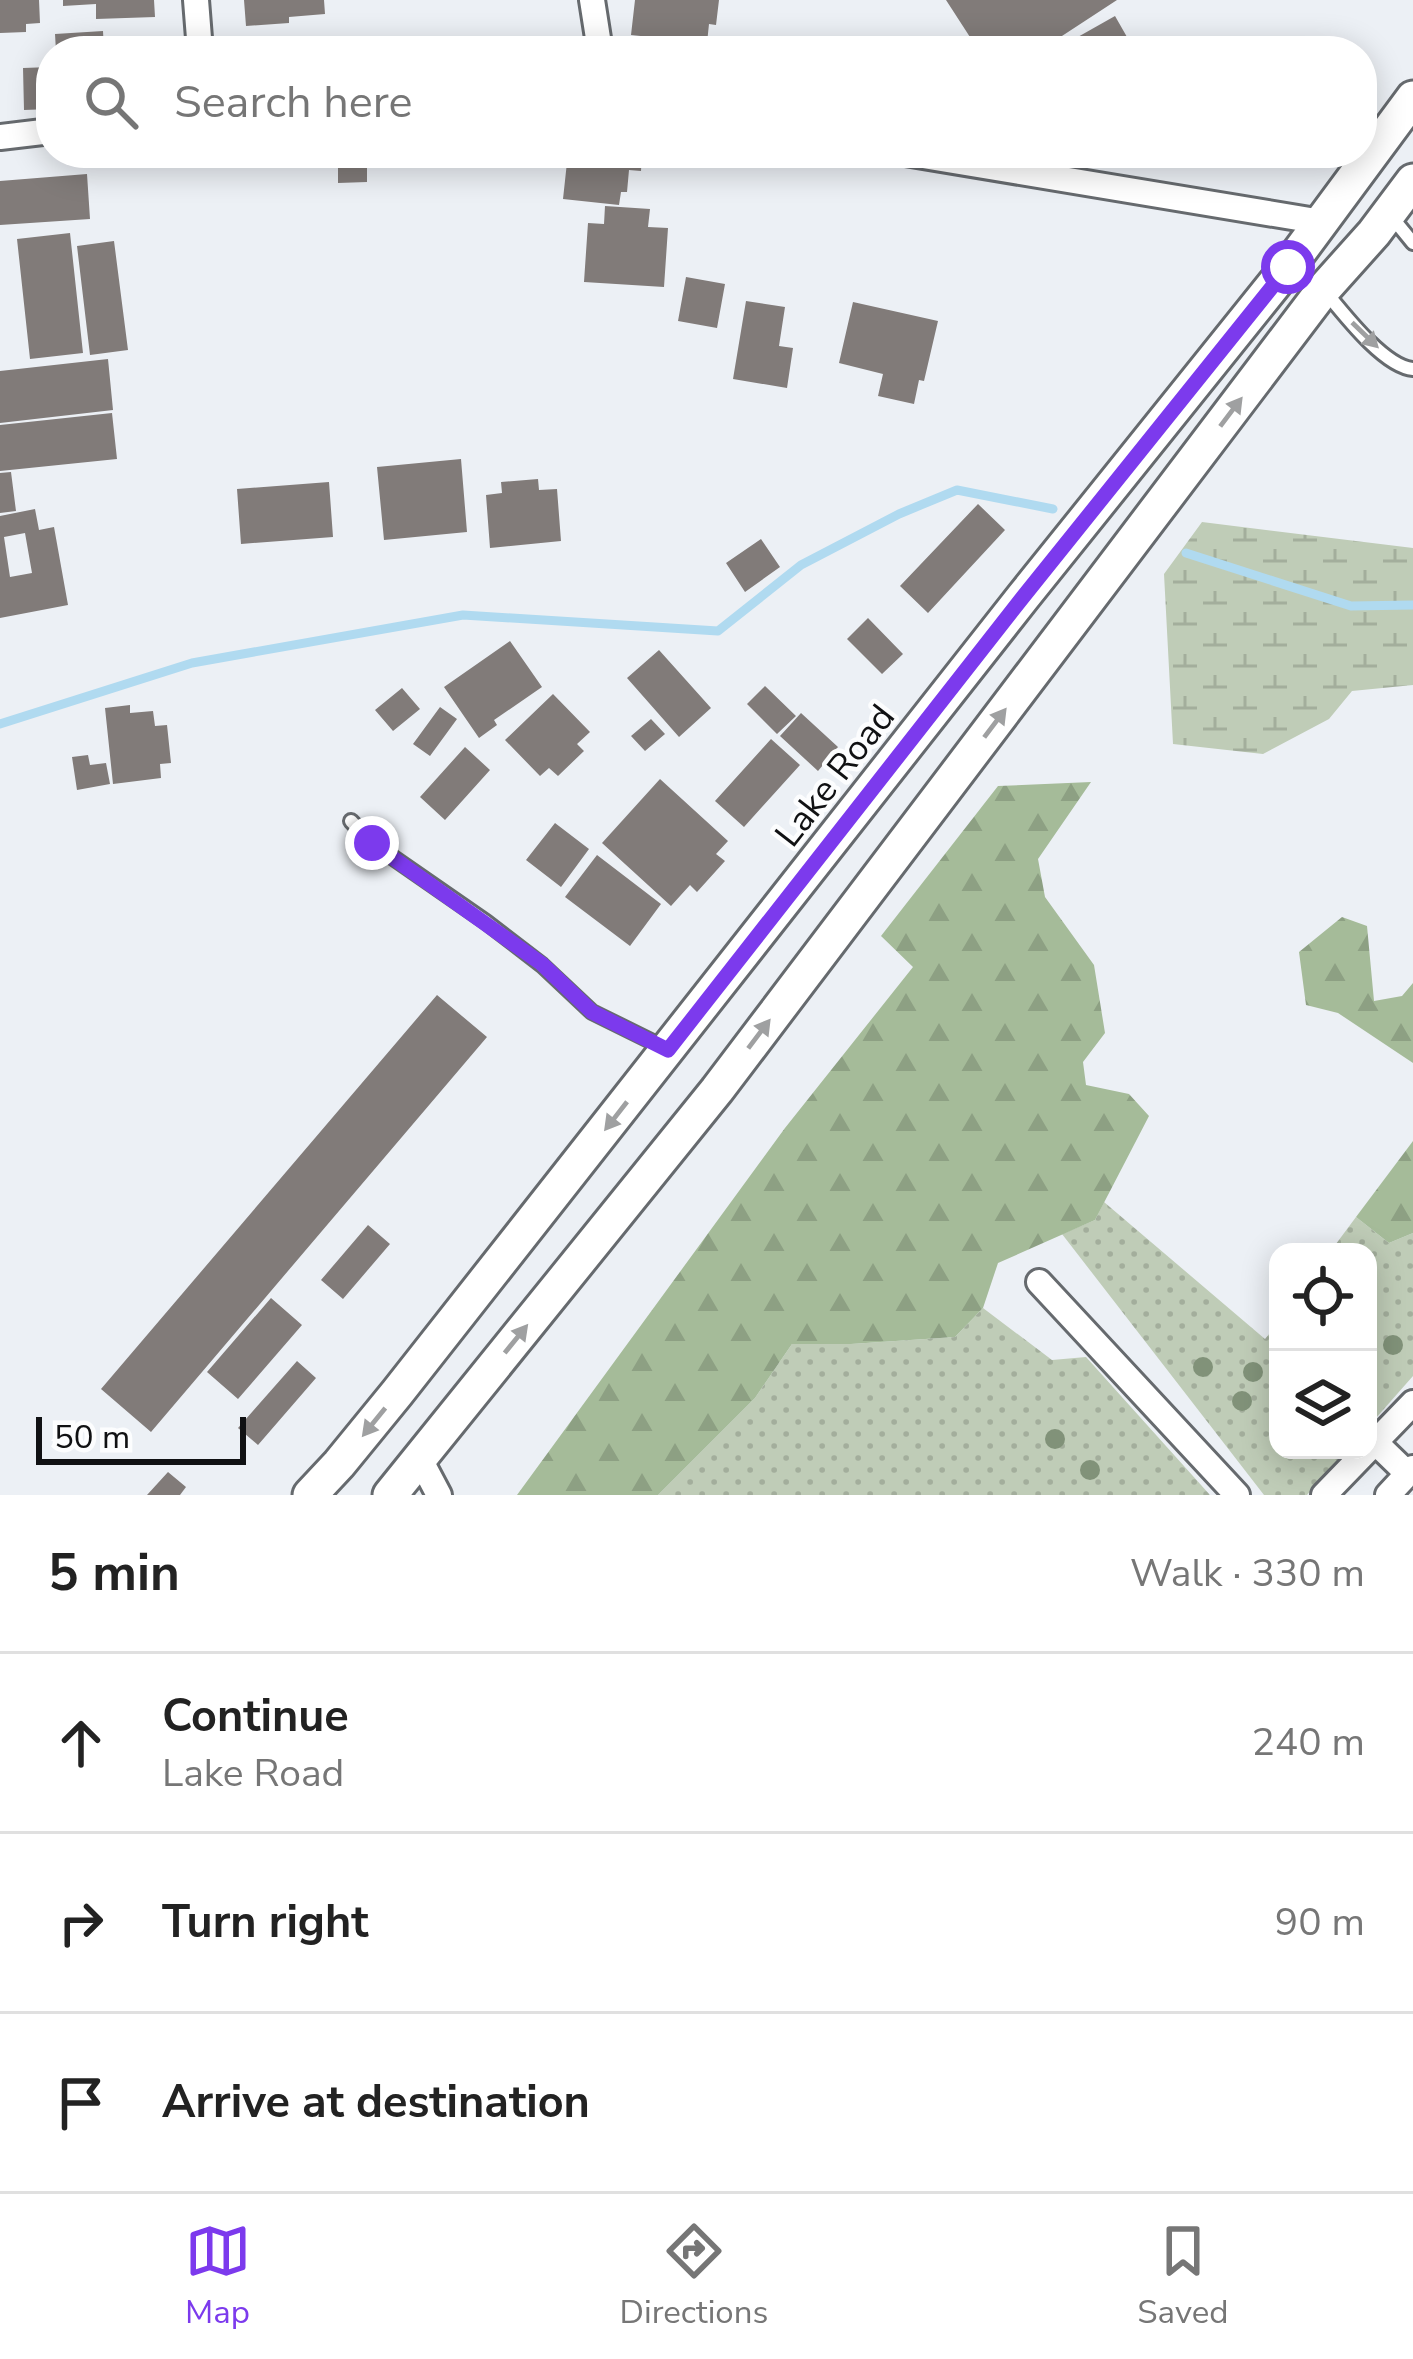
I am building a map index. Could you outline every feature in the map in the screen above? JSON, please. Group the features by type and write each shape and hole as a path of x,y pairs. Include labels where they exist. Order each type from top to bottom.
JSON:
{"main road":[{"name":"Lake Road","path":"1377,147 1413,98"},
{"name":"Lake Road","path":"310,1495 397,1393 1362,168"},
{"path":"390,1495 717,1090 1323,290 1413,181"}],"street":[{"path":"196,0 199,36"},
{"path":"592,0 598,36"},
{"path":"0,137 36,133"},
{"path":"996,168 1322,222"},
{"path":"1039,1282 1237,1495"},
{"path":"1377,1442 1413,1403"},
{"path":"1377,1444 1410,1471 1388,1495"},
{"path":"420,1459 439,1495"},
{"path":"1324,1495 1360,1459"}],"lane":[{"path":"1388,213 1413,243"},
{"path":"1323,290 1395,364 1413,369"},
{"path":"351,821 372,843 542,964 592,1012 668,1050"}],"green space":[{"path":"1202,522 1413,548 1413,685 1352,691 1329,719 1263,754 1173,744 1164,574"},
{"path":"1091,782 1038,859 1045,897 1094,965 1105,1033 1083,1062 1086,1085 1129,1094 1149,1116 1095,1220 998,1263 983,1308 955,1337 792,1344 755,1398 658,1495 517,1495 785,1128 913,967 881,936 998,786"},
{"path":"1342,917 1367,926 1374,1001 1402,996 1413,983 1413,1063 1338,1013 1306,1005 1299,952"},
{"path":"1413,1141 1413,1233 1389,1243 1356,1217"},
{"path":"1104,1202 1265,1339 1269,1334 1269,1459 1339,1459 1307,1495 1264,1495 1062,1234 1095,1220"},
{"path":"1356,1217 1389,1243 1413,1233 1413,1376 1377,1417 1377,1243 1337,1243"},
{"path":"983,1308 1052,1360 1086,1357 1210,1495 658,1495 755,1398 792,1344 955,1337"}],"building":[{"path":"0,0 39,0 40,23 26,24 26,32 0,33"},
{"path":"63,0 154,0 155,17 96,19 96,4 63,6"},
{"path":"244,0 324,0 325,14 246,26"},
{"path":"635,0 719,0 716,25 709,24 708,36 631,35"},
{"path":"946,0 1117,0 1062,36 969,36"},
{"path":"1115,16 1126,36 1080,36"},
{"path":"103,31 103,36 55,36"},
{"path":"23,68 36,68 36,110 24,110"},
{"path":"338,168 367,168 367,182 338,183"},
{"path":"566,168 641,168 629,170 627,192 621,192 619,205 563,199"},
{"path":"87,174 90,219 0,225 0,181"},
{"path":"605,206 650,209 648,227 668,228 664,287 584,282 588,223 604,224"},
{"path":"70,233 83,353 30,359 17,239"},
{"path":"114,241 128,350 90,355 77,246"},
{"path":"686,277 725,284 717,328 678,321"},
{"path":"746,301 785,307 779,346 793,348 787,388 733,379"},
{"path":"853,302 938,321 914,404 878,396 883,374 839,363"},
{"path":"108,359 113,410 0,423 0,371"},
{"path":"112,413 117,459 0,471 0,425"},
{"path":"461,459 467,532 384,540 377,467"},
{"path":"11,472 16,511 0,513 0,473"},
{"path":"538,479 539,490 557,489 561,541 490,548 486,495 502,493 501,482"},
{"path":"329,482 333,537 241,544 237,489"},
{"path":"978,504 1005,530 928,613 900,586"},
{"path":"35,509 39,530 54,527 68,605 0,618 0,516","holes":["25,533 32,573 10,577 4,537"]},
{"path":"761,539 780,567 745,592 726,563"},
{"path":"868,618 903,654 882,674 847,639"},
{"path":"510,641 542,687 494,720 497,725 479,738 444,687"},
{"path":"659,650 711,708 679,737 627,678"},
{"path":"765,686 796,716 777,734 747,704"},
{"path":"402,688 420,709 393,731 375,710"},
{"path":"553,694 590,732 577,744 584,751 558,776 549,768 540,776 505,740"},
{"path":"130,705 130,713 153,711 155,726 167,725 171,763 160,764 161,778 113,784 105,708"},
{"path":"440,707 457,719 430,756 413,744"},
{"path":"801,713 838,747 818,771 780,736"},
{"path":"651,719 665,734 645,751 631,736"},
{"path":"771,739 800,765 744,827 715,801"},
{"path":"465,747 490,770 445,820 420,797"},
{"path":"88,755 90,765 106,763 110,784 77,790 72,757"},
{"path":"660,779 728,841 716,854 725,861 697,892 690,885 671,906 602,843"},
{"path":"555,823 589,849 561,887 526,860"},
{"path":"597,855 661,904 630,946 565,897"},
{"path":"437,995 487,1037 151,1432 101,1389"},
{"path":"368,1225 390,1244 343,1299 321,1280"},
{"path":"271,1298 302,1325 238,1399 207,1372"},
{"path":"297,1361 316,1378 258,1445 238,1428"},
{"path":"168,1472 186,1487 180,1495 147,1495"}],"waterway":[{"path":"0,724 192,663 463,615 718,631 801,565 957,490 1053,509"},
{"path":"1186,553 1351,606 1413,605"}],"route":[{"path":"372,843 542,964 592,1012 668,1050 1288,267"}]}
